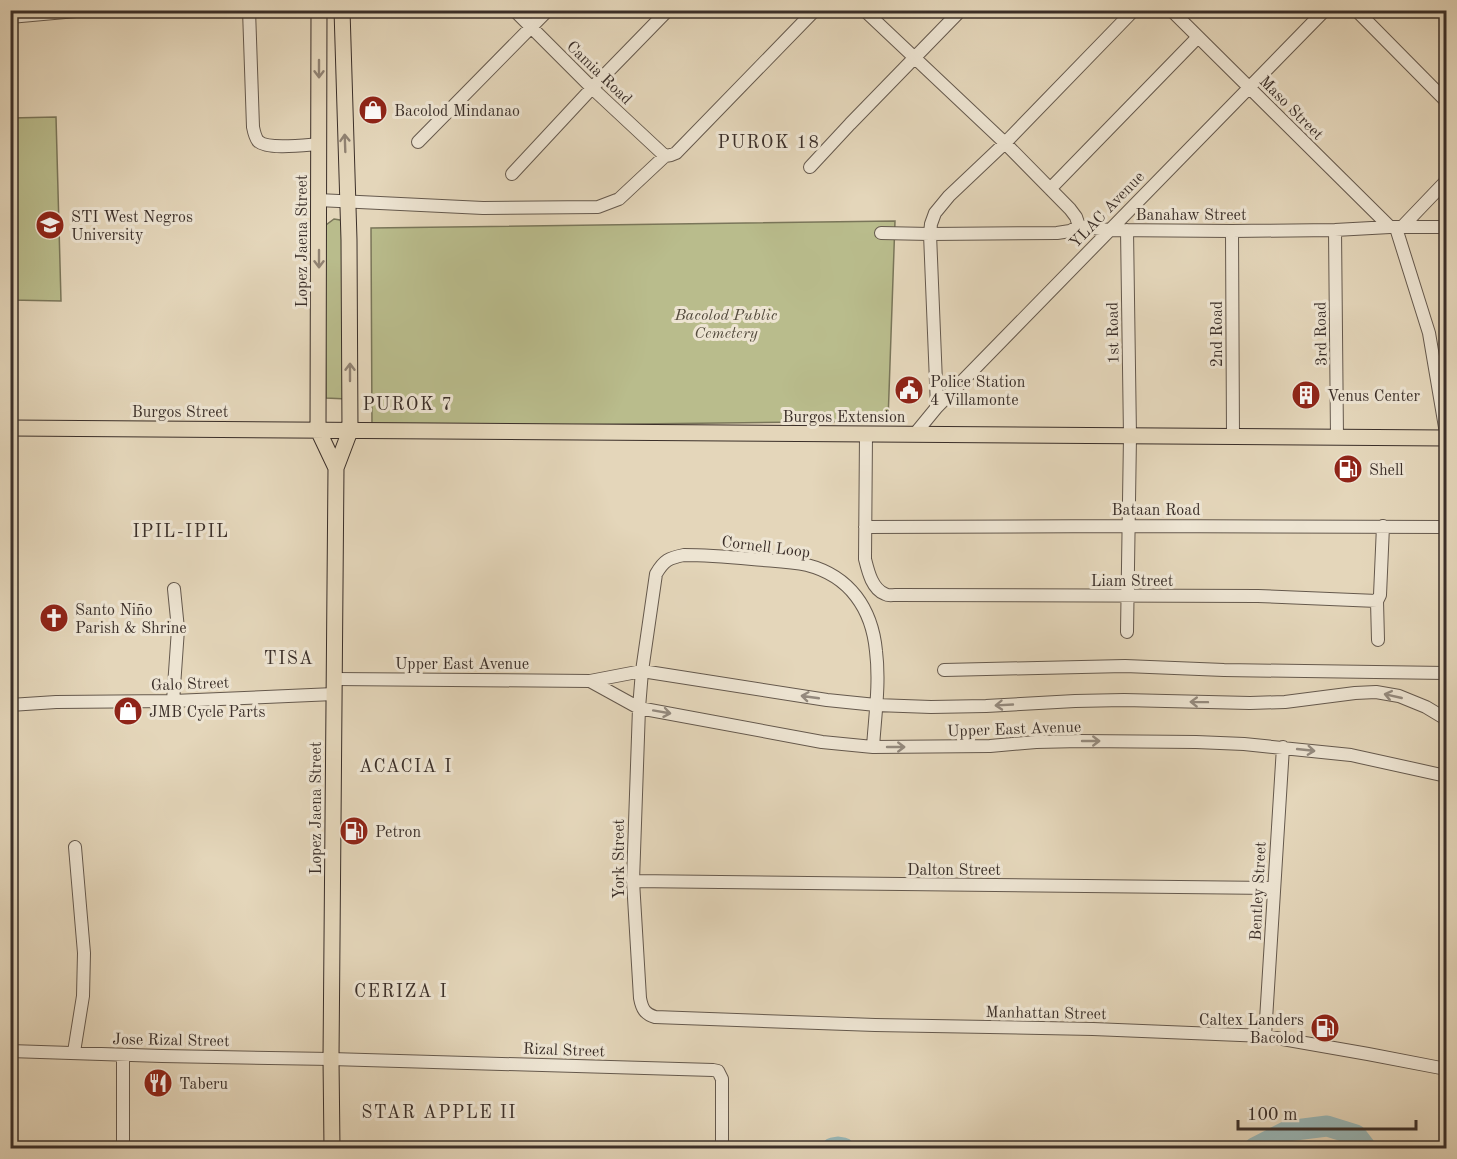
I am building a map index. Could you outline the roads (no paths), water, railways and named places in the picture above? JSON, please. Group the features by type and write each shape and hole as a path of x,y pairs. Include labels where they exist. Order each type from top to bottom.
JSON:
{"main road":[{"name":"Lopez Jaena Street","path":"319,10 318,430 336,468"},
{"name":"Lopez Jaena Street","path":"332,1149 336,468 350,431 349,240 342,10"},
{"name":"Burgos Street","path":"10,428 350,431"},
{"name":"Burgos Extension","path":"350,431 1446,438"}],"street":[{"path":"10,17 87,10"},
{"path":"249,10 255,137 260,143 268,146 319,144"},
{"name":"Camia Road","path":"514,10 592,88 665,156"},
{"path":"418,142 548,10"},
{"path":"512,174 668,10"},
{"path":"318,200 483,208 598,207 619,199 665,156 676,153 815,10"},
{"path":"864,10 1005,143 1076,217 1079,226"},
{"path":"810,167 961,10"},
{"path":"937,406 930,234 935,213 1134,10"},
{"name":"Maso Street","path":"1171,10 1395,228"},
{"name":"YLAC Avenue","path":"914,435 937,406 1325,10"},
{"path":"1356,10 1446,100"},
{"path":"1050,189 1198,37"},
{"path":"1446,181 1395,228 1429,333 1446,433"},
{"name":"Banahaw Street","path":"881,233 1057,233 1070,231 1079,226 1108,230 1232,231 1335,231 1446,227"},
{"name":"1st Road","path":"1126,230 1130,436 1127,632"},
{"name":"2nd Road","path":"1232,231 1233,436"},
{"name":"3rd Road","path":"1335,231 1337,437"},
{"path":"865,527 866,434"},
{"path":"1378,640 1377,601 1380,595 1383,526"},
{"name":"Bataan Road","path":"865,527 1446,527"},
{"name":"Liam Street","path":"865,527 865,559 868,571 876,587 885,594 1258,596 1377,601"},
{"name":"Cornell Loop","path":"642,670 656,574 662,564 671,558 684,555 791,562 835,576 848,586 860,602 874,635 876,705"},
{"path":"173,701 178,629 174,589"},
{"path":"944,670 1125,666 1224,670 1446,673"},
{"name":"Upper East Avenue","path":"334,687 590,681 642,670 788,694 876,705 931,707 1124,700 1285,702 1376,692 1399,696 1446,718"},
{"name":"York Street","path":"642,670 633,882 640,998 644,1011"},
{"name":"Upper East Avenue","path":"590,681 639,708 800,738 873,747 979,746 1036,742 1197,742 1283,747 1351,755 1446,776"},
{"name":"Galo Street","path":"10,705 56,702 173,701 334,687"},
{"path":"873,747 876,705"},
{"path":"1426,707 1446,706"},
{"name":"Bentley Street","path":"1265,1036 1283,747"},
{"path":"74,1052 83,996 84,953 75,847"},
{"name":"Dalton Street","path":"633,882 1274,888"},
{"name":"Manhattan Street","path":"644,1011 655,1017 1265,1036 1446,1069"},
{"name":"Jose Rizal Street","path":"10,1051 331,1059"},
{"path":"123,1055 123,1149"},
{"name":"Rizal Street","path":"331,1059 718,1071 722,1079 722,1149"}],"waterway":[{"path":"1254,1148 1287,1131 1327,1126 1356,1135 1366,1148"},
{"path":"832,1148 844,1148"}],"place":[{"name":"Bacolod Mindanao","path":"373,110"},
{"name":"STI West Negros University","path":"50,225"},
{"name":"Police Station 4 Villamonte","path":"909,390"},
{"name":"Venus Center","path":"1306,395"},
{"name":"Shell","path":"1348,469"},
{"name":"Santo Niño Parish & Shrine","path":"54,618"},
{"name":"JMB Cycle Parts","path":"128,711"},
{"name":"Petron","path":"354,831"},
{"name":"Caltex Landers Bacolod","path":"1325,1028"},
{"name":"Taberu","path":"158,1083"}],"district":[{"name":"PUROK 18","path":"769,142"},
{"name":"PUROK 7","path":"408,404"},
{"name":"IPIL-IPIL","path":"181,531"},
{"name":"TISA","path":"289,658"},
{"name":"ACACIA I","path":"406,766"},
{"name":"CERIZA I","path":"401,991"},
{"name":"STAR APPLE II","path":"439,1112"}],"park label":[{"name":"Bacolod Public Cemetery","path":"726,323"}]}
